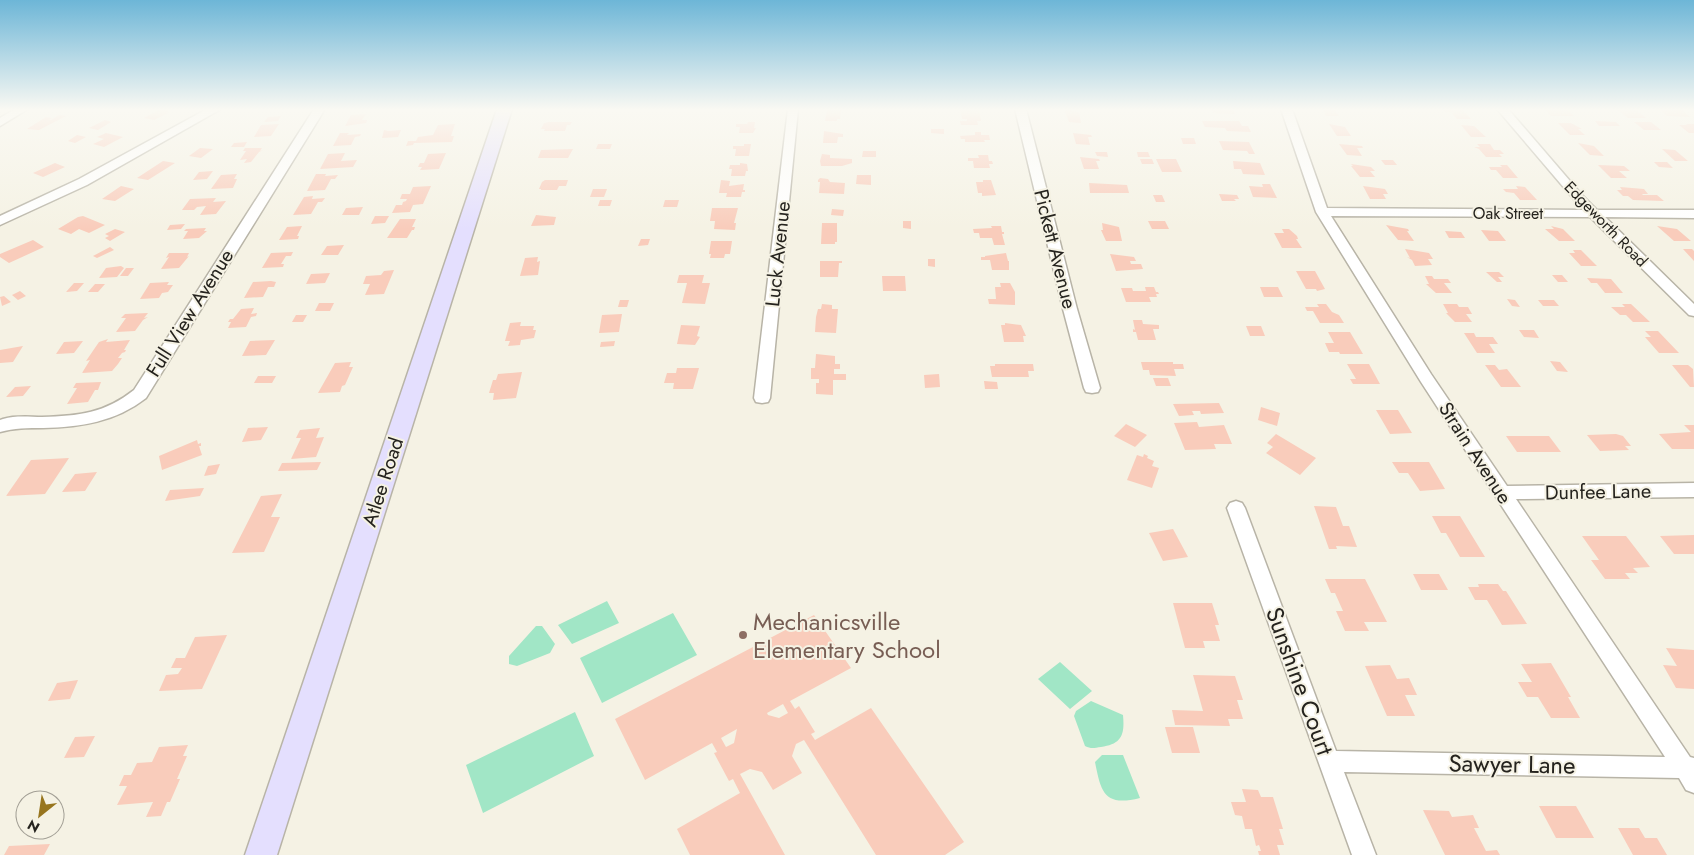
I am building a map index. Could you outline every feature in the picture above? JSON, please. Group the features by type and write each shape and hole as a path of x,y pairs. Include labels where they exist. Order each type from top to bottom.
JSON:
{"main road":[{"name":"Atlee Road","path":"261,855 492,149"}],"street":[{"path":"0,221 83,182 144,149"},
{"name":"Full View Avenue","path":"0,426 88,419 118,410 140,394 295,149"},
{"name":"Luck Avenue","path":"762,398 789,149"},
{"name":"Pickett Avenue","path":"1030,149 1092,388"},
{"name":"Strain Avenue","path":"1300,149 1313,193 1322,212 1426,378 1691,773"},
{"name":"Edgeworth Road","path":"1536,149 1578,198 1694,312"},
{"name":"Oak Street","path":"1322,212 1694,214"},
{"name":"Dunfee Lane","path":"1502,493 1694,490"},
{"name":"Sunshine Court","path":"1236,508 1364,855"},
{"name":"Sawyer Lane","path":"1329,761 1691,773"}],"green space":[{"path":"607,601 619,623 572,644 558,625"},
{"path":"673,613 697,655 602,703 580,658"},
{"path":"536,626 542,626 555,644 550,653 517,666 509,664 509,656"},
{"path":"1060,662 1092,691 1070,709 1038,679"},
{"path":"1091,701 1123,715 1122,734 1113,744 1094,748 1085,746 1074,716 1076,711"},
{"path":"575,712 594,756 483,813 466,765"},
{"path":"1102,755 1123,755 1140,798 1119,800 1106,795 1102,789 1095,762"}],"building":[{"path":"199,149 213,149 201,158 189,156"},
{"path":"244,149 263,150 251,162 244,163 247,159 240,160 246,151 243,151"},
{"path":"573,149 568,158 538,158 541,150"},
{"path":"733,149 750,149 749,156 735,156 736,149"},
{"path":"1252,149 1255,154 1249,154 1247,151 1223,150"},
{"path":"1343,149 1358,149 1362,156 1347,155"},
{"path":"1479,149 1500,150 1504,154 1499,154 1502,157 1486,157"},
{"path":"1584,149 1597,149 1604,156 1590,155"},
{"path":"1662,149 1675,150 1688,161 1675,161"},
{"path":"863,151 876,151 876,157 862,157"},
{"path":"1095,152 1107,152 1108,157 1097,156"},
{"path":"1137,152 1148,152 1150,157 1138,157"},
{"path":"345,153 341,161 357,160 353,167 320,169 328,154"},
{"path":"446,153 439,169 420,170 422,167 418,167 420,163 424,163 428,154"},
{"path":"822,154 830,155 830,158 852,159 852,163 842,166 821,166"},
{"path":"978,155 988,155 989,161 992,161 993,164 989,164 990,168 974,168 973,161 968,161 968,158 979,158"},
{"path":"1080,157 1099,159 1100,161 1096,161 1099,169 1084,169"},
{"path":"1140,159 1152,159 1154,164 1142,164"},
{"path":"1156,159 1176,159 1182,172 1162,172"},
{"path":"1381,160 1393,160 1397,165 1385,165"},
{"path":"163,161 175,163 148,180 137,178"},
{"path":"1233,161 1260,163 1265,175 1243,174 1241,169 1234,169"},
{"path":"1654,162 1667,162 1673,168 1659,167"},
{"path":"55,163 65,167 43,177 33,173"},
{"path":"740,163 747,164 748,171 746,171 745,176 731,176 732,169 729,169 730,165 740,165"},
{"path":"1351,164 1371,167 1375,171 1370,171 1375,177 1360,177"},
{"path":"1500,165 1507,165 1518,178 1503,178 1496,170 1491,170 1489,167 1502,167"},
{"path":"1598,165 1624,166 1630,171 1619,171 1627,178 1611,178"},
{"path":"213,171 207,179 193,180 199,172"},
{"path":"237,174 234,179 237,179 233,188 211,189 221,175"},
{"path":"316,174 326,174 325,176 338,175 335,179 331,179 325,190 307,191"},
{"path":"857,175 871,175 871,185 856,184"},
{"path":"820,178 828,179 830,182 845,183 844,194 819,193 820,182 818,180"},
{"path":"545,180 568,180 566,186 559,186 557,190 539,189"},
{"path":"721,180 730,181 729,186 744,184 743,190 745,192 742,192 741,197 726,197 727,193 719,193"},
{"path":"983,180 991,180 996,195 982,196 982,193 978,193 976,182 983,182"},
{"path":"1089,183 1127,185 1129,193 1090,193"},
{"path":"1262,184 1270,184 1277,198 1253,197 1249,186 1263,187"},
{"path":"121,186 134,189 115,201 102,199"},
{"path":"431,186 423,204 413,205 410,212 392,213 396,205 402,205 406,201 407,199 400,199 402,194 410,194 413,187"},
{"path":"1363,186 1385,189 1388,194 1383,194 1386,199 1370,199"},
{"path":"1516,186 1525,187 1537,200 1520,200 1514,193 1506,192 1503,189 1518,189"},
{"path":"1620,187 1644,189 1648,194 1643,195 1657,195 1664,201 1633,200 1628,196 1623,196 1617,190 1622,190"},
{"path":"593,189 607,189 604,197 590,197"},
{"path":"1219,194 1237,195 1239,199 1234,199 1236,201 1222,201"},
{"path":"1153,195 1162,195 1165,202 1156,202"},
{"path":"313,196 312,199 325,198 322,202 318,202 311,214 293,215 304,197"},
{"path":"216,198 213,202 226,201 216,214 200,215 206,206 197,207 194,210 182,210 190,199"},
{"path":"600,200 612,200 610,206 598,206"},
{"path":"665,200 679,200 677,207 663,207"},
{"path":"363,207 359,215 342,215 346,208"},
{"path":"712,208 738,208 734,223 736,223 735,230 714,229 715,221 710,221"},
{"path":"832,209 844,210 843,216 831,215"},
{"path":"536,215 556,217 554,225 531,226"},
{"path":"83,216 105,225 89,233 79,229 71,234 58,229 78,217"},
{"path":"375,216 389,216 385,223 371,224"},
{"path":"400,219 416,219 412,227 415,227 414,230 412,230 407,238 387,238"},
{"path":"903,221 911,221 911,229 903,228"},
{"path":"1148,221 1165,221 1169,229 1152,229"},
{"path":"822,223 837,223 837,242 835,244 821,244"},
{"path":"1102,223 1119,227 1122,241 1106,241 1101,230 1103,230"},
{"path":"185,224 181,229 167,230 170,225"},
{"path":"1386,225 1408,229 1409,231 1407,231 1414,241 1398,240"},
{"path":"302,226 297,236 299,236 298,239 279,240 287,227"},
{"path":"991,226 1001,226 1002,232 1004,232 1002,234 1005,245 994,245 992,238 980,238 979,233 974,233 973,229 992,228"},
{"path":"1551,226 1563,229 1575,241 1559,241 1545,229 1554,229"},
{"path":"1657,226 1677,229 1691,241 1674,241"},
{"path":"206,228 204,231 207,231 199,238 183,239 188,231 184,231 186,229"},
{"path":"115,229 125,232 110,241 105,238 109,236 105,234"},
{"path":"1282,229 1289,229 1297,236 1298,239 1296,239 1302,248 1282,248 1274,233 1284,233"},
{"path":"1481,230 1498,231 1506,241 1489,241"},
{"path":"1445,231 1461,232 1465,238 1449,238"},
{"path":"641,239 650,239 648,245 638,246"},
{"path":"33,240 44,247 9,263 0,257 0,254"},
{"path":"711,241 732,241 730,254 725,254 724,258 710,258"},
{"path":"344,245 338,255 321,255 327,246"},
{"path":"110,247 114,250 97,258 93,256"},
{"path":"1405,249 1429,253 1433,259 1428,259 1432,265 1415,266 1412,260 1407,257 1410,258"},
{"path":"1683,249 1692,249 1694,251 1694,261"},
{"path":"1573,250 1581,250 1597,266 1581,266 1569,253 1575,253"},
{"path":"293,252 291,256 286,256 281,264 284,264 283,267 262,268 271,253"},
{"path":"169,253 189,253 187,257 189,256 179,268 161,269 169,257 166,258"},
{"path":"1006,253 1009,261 1009,270 992,270 990,260 981,260 981,257"},
{"path":"1110,254 1134,257 1136,261 1130,261 1131,264 1141,264 1143,269 1116,271"},
{"path":"538,257 537,262 540,261 538,275 520,276 525,258"},
{"path":"928,259 935,259 935,267 928,266"},
{"path":"820,261 842,261 842,263 839,263 838,277 820,277"},
{"path":"121,266 124,268 117,277 99,278 106,268"},
{"path":"126,268 134,268 128,276 120,276"},
{"path":"394,270 384,294 365,295 370,284 363,284 366,276 381,275 384,271"},
{"path":"1296,271 1315,271 1325,289 1317,291 1316,289 1306,289"},
{"path":"1486,272 1499,272 1504,277 1498,277 1502,282 1497,282"},
{"path":"330,273 325,283 306,284 311,274"},
{"path":"679,275 704,275 702,283 710,283 705,304 682,303 687,283 677,283"},
{"path":"1552,275 1562,275 1568,282 1558,282"},
{"path":"882,276 905,276 906,291 883,291"},
{"path":"1425,276 1432,276 1434,279 1448,279 1451,283 1444,283 1452,293 1436,293 1426,284 1429,284"},
{"path":"1587,278 1611,279 1623,293 1605,293 1597,283 1591,283"},
{"path":"169,282 167,285 173,285 168,292 162,293 159,298 140,299 150,283"},
{"path":"253,282 276,282 274,287 268,287 263,297 244,298"},
{"path":"74,283 84,283 77,291 66,292"},
{"path":"1000,283 1010,283 1015,292 1015,305 989,304 988,299 996,299 995,287 1001,287"},
{"path":"95,284 105,284 98,292 88,292"},
{"path":"1145,287 1154,287 1159,294 1156,294 1157,297 1149,297 1151,302 1126,302 1121,288 1132,288 1133,291 1146,291"},
{"path":"1260,287 1278,287 1283,297 1264,297"},
{"path":"20,291 26,296 18,300 12,295"},
{"path":"4,296 11,302 2,306 0,297"},
{"path":"1507,299 1515,300 1520,307 1512,306"},
{"path":"620,300 629,300 627,307 618,307"},
{"path":"1538,300 1554,300 1559,306 1543,306"},
{"path":"319,303 334,303 330,311 315,311"},
{"path":"822,304 832,305 832,309 838,309 836,333 815,332 818,309 821,309"},
{"path":"1317,304 1326,304 1332,312 1339,315 1344,323 1320,323 1313,311 1307,311 1305,307 1319,307"},
{"path":"1443,304 1457,304 1459,307 1468,307 1472,314 1466,314 1472,322 1455,322 1446,313 1448,313"},
{"path":"1622,304 1631,304 1650,322 1633,322 1626,315 1620,315 1611,307 1625,307"},
{"path":"254,308 251,314 257,313 256,316 251,317 246,327 228,328 231,322 228,322 230,319 233,319 241,309"},
{"path":"148,313 144,318 148,317 143,320 135,331 116,332 126,318 121,318 125,314"},
{"path":"622,314 619,332 599,333 602,315"},
{"path":"296,315 307,315 303,322 292,322"},
{"path":"1133,320 1142,320 1143,324 1159,325 1159,329 1153,329 1156,340 1138,340 1136,332 1133,332 1133,329 1135,330"},
{"path":"521,322 520,326 534,326 533,330 536,330 534,338 521,340 520,345 508,346 510,341 505,341 510,323"},
{"path":"1005,323 1021,325 1026,336 1023,336 1024,342 1004,342 1001,325 1005,325"},
{"path":"681,325 700,326 697,336 700,337 695,345 677,344"},
{"path":"1246,326 1261,326 1265,336 1250,336"},
{"path":"1519,330 1534,330 1539,338 1524,337"},
{"path":"1645,331 1658,331 1679,353 1659,353 1645,337 1651,337"},
{"path":"1328,332 1350,332 1363,354 1329,352 1325,343 1334,343"},
{"path":"1464,333 1474,333 1476,337 1493,337 1498,344 1489,344 1495,353 1477,353"},
{"path":"108,339 106,342 130,340 124,350 126,350 125,352 118,358 122,358 118,364 112,371 82,373 90,360 86,361 99,342"},
{"path":"275,340 266,355 242,356 250,341"},
{"path":"83,341 74,353 56,354 64,342"},
{"path":"615,341 614,346 600,347 601,342"},
{"path":"23,346 13,362 0,363 0,350"},
{"path":"816,354 835,356 835,364 840,364 840,369 834,369 834,374 846,374 846,380 833,380 833,395 816,394 816,383 819,383 819,379 811,379 811,368 815,368"},
{"path":"1550,361 1560,362 1568,372 1557,371"},
{"path":"351,362 349,367 353,367 340,392 318,393 335,363"},
{"path":"1141,362 1173,362 1173,364 1183,364 1184,369 1174,369 1176,376 1150,375 1149,370 1143,370"},
{"path":"995,364 1033,364 1034,371 1028,371 1029,377 992,377 990,366 995,366"},
{"path":"1347,364 1369,364 1380,384 1353,384 1350,379 1356,379"},
{"path":"1485,365 1495,365 1499,370 1507,369 1521,387 1501,387"},
{"path":"1672,365 1688,365 1693,369 1694,387 1690,387"},
{"path":"677,368 699,368 693,389 673,389 674,383 664,383 667,373 676,373"},
{"path":"522,372 516,398 493,400 494,393 489,393 493,380 496,380 498,374"},
{"path":"939,374 940,387 925,388 924,375"},
{"path":"258,376 276,376 272,383 254,383"},
{"path":"1153,378 1168,378 1171,386 1156,386"},
{"path":"984,381 997,382 998,389 985,389"},
{"path":"101,382 98,390 95,390 88,402 67,404 77,388 73,388 76,383"},
{"path":"31,386 23,396 6,397 15,387"},
{"path":"1219,403 1224,413 1201,414 1200,411 1192,411 1194,415 1179,416 1173,404"},
{"path":"1261,407 1280,413 1277,426 1258,420"},
{"path":"1376,410 1398,410 1412,433 1390,434"},
{"path":"1197,422 1199,427 1224,425 1232,444 1214,444 1216,449 1185,450 1174,423"},
{"path":"1126,424 1147,435 1135,447 1114,436"},
{"path":"1684,425 1694,425 1694,449 1672,449 1659,434 1691,432"},
{"path":"268,427 261,440 242,442 248,428"},
{"path":"320,428 316,438 324,437 316,457 291,459 301,438 296,438 300,430"},
{"path":"1276,434 1316,458 1300,475 1266,453 1273,447 1267,443"},
{"path":"1616,434 1623,436 1631,446 1625,446 1629,450 1600,451 1587,435"},
{"path":"1506,436 1549,436 1561,452 1517,452"},
{"path":"197,440 198,444 201,443 201,446 199,446 202,455 162,470 159,456"},
{"path":"1144,454 1148,456 1147,458 1154,461 1152,466 1159,468 1152,488 1127,480 1137,455 1143,457"},
{"path":"69,458 45,494 6,496 31,460"},
{"path":"321,462 317,470 278,471 282,463"},
{"path":"1392,462 1429,462 1445,489 1420,491 1408,473 1399,473"},
{"path":"220,464 216,474 204,476 208,466"},
{"path":"97,472 85,491 62,492 75,474"},
{"path":"204,488 200,496 165,501 170,490"},
{"path":"282,494 271,517 280,517 264,552 232,553 261,496"},
{"path":"1314,506 1336,507 1343,526 1349,526 1357,547 1336,546 1337,549 1329,549"},
{"path":"1432,516 1460,516 1485,557 1460,557 1446,533 1441,533"},
{"path":"1173,529 1188,557 1163,561 1149,533"},
{"path":"1694,535 1694,554 1674,554 1660,536"},
{"path":"1582,536 1626,536 1650,567 1633,568 1638,573 1625,573 1630,579 1605,579 1591,560 1599,560"},
{"path":"1413,574 1439,574 1448,590 1421,590"},
{"path":"1325,579 1365,579 1387,622 1364,622 1369,631 1345,631 1336,611 1343,611 1335,593 1331,593"},
{"path":"1478,584 1498,584 1503,591 1506,591 1527,624 1502,625 1487,600 1475,600 1468,587 1479,587"},
{"path":"1173,603 1212,603 1219,625 1215,625 1220,641 1203,641 1205,648 1185,648"},
{"name":"Mechanicsville Elementary School","path":"814,615 851,668 790,701 795,709 799,706 815,732 811,734 815,740 871,708 964,842 945,855 876,855 804,740 796,744 792,756 802,773 773,790 762,772 750,769 740,774 785,855 690,855 677,829 740,793 733,779 729,781 714,753 717,752 712,743 645,780 615,719","holes":["783,704 788,713 779,718 768,715 767,713","737,729 734,743 726,747 721,738"]},
{"path":"227,635 202,689 159,691 166,675 178,674 182,668 171,668 176,658 185,658 195,637"},
{"path":"1666,648 1694,650 1694,689 1676,688 1663,665 1677,666"},
{"path":"1551,663 1571,697 1568,697 1580,718 1551,718 1538,697 1527,697 1518,682 1532,682 1521,664"},
{"path":"1390,665 1397,679 1409,678 1417,695 1405,695 1415,716 1387,716 1365,666"},
{"path":"1193,675 1235,676 1243,700 1237,700 1243,719 1228,719 1230,726 1175,725 1172,710 1203,711"},
{"path":"78,680 70,699 48,701 57,683"},
{"path":"1165,727 1193,727 1200,753 1172,753"},
{"path":"95,736 84,757 64,758 75,737"},
{"path":"188,745 183,756 187,756 177,779 180,779 170,802 167,802 161,816 146,817 153,802 117,805 127,786 119,786 124,775 131,775 137,763 152,762 159,747"},
{"path":"1242,789 1258,790 1261,797 1273,797 1283,829 1279,829 1284,845 1277,845 1280,855 1259,855 1258,851 1261,851 1259,845 1256,846 1252,829 1245,829 1242,816 1235,815 1231,802 1246,802"},
{"path":"1539,806 1576,806 1594,838 1556,838"},
{"path":"1423,810 1449,811 1452,817 1473,815 1479,828 1474,828 1486,851 1497,850 1500,855 1445,855"},
{"path":"1618,828 1639,828 1645,838 1657,838 1667,855 1633,855"},
{"path":"50,844 44,855 4,855 9,846"}],"place":[{"name":"Mechanicsville Elementary School","path":"743,635"}]}
